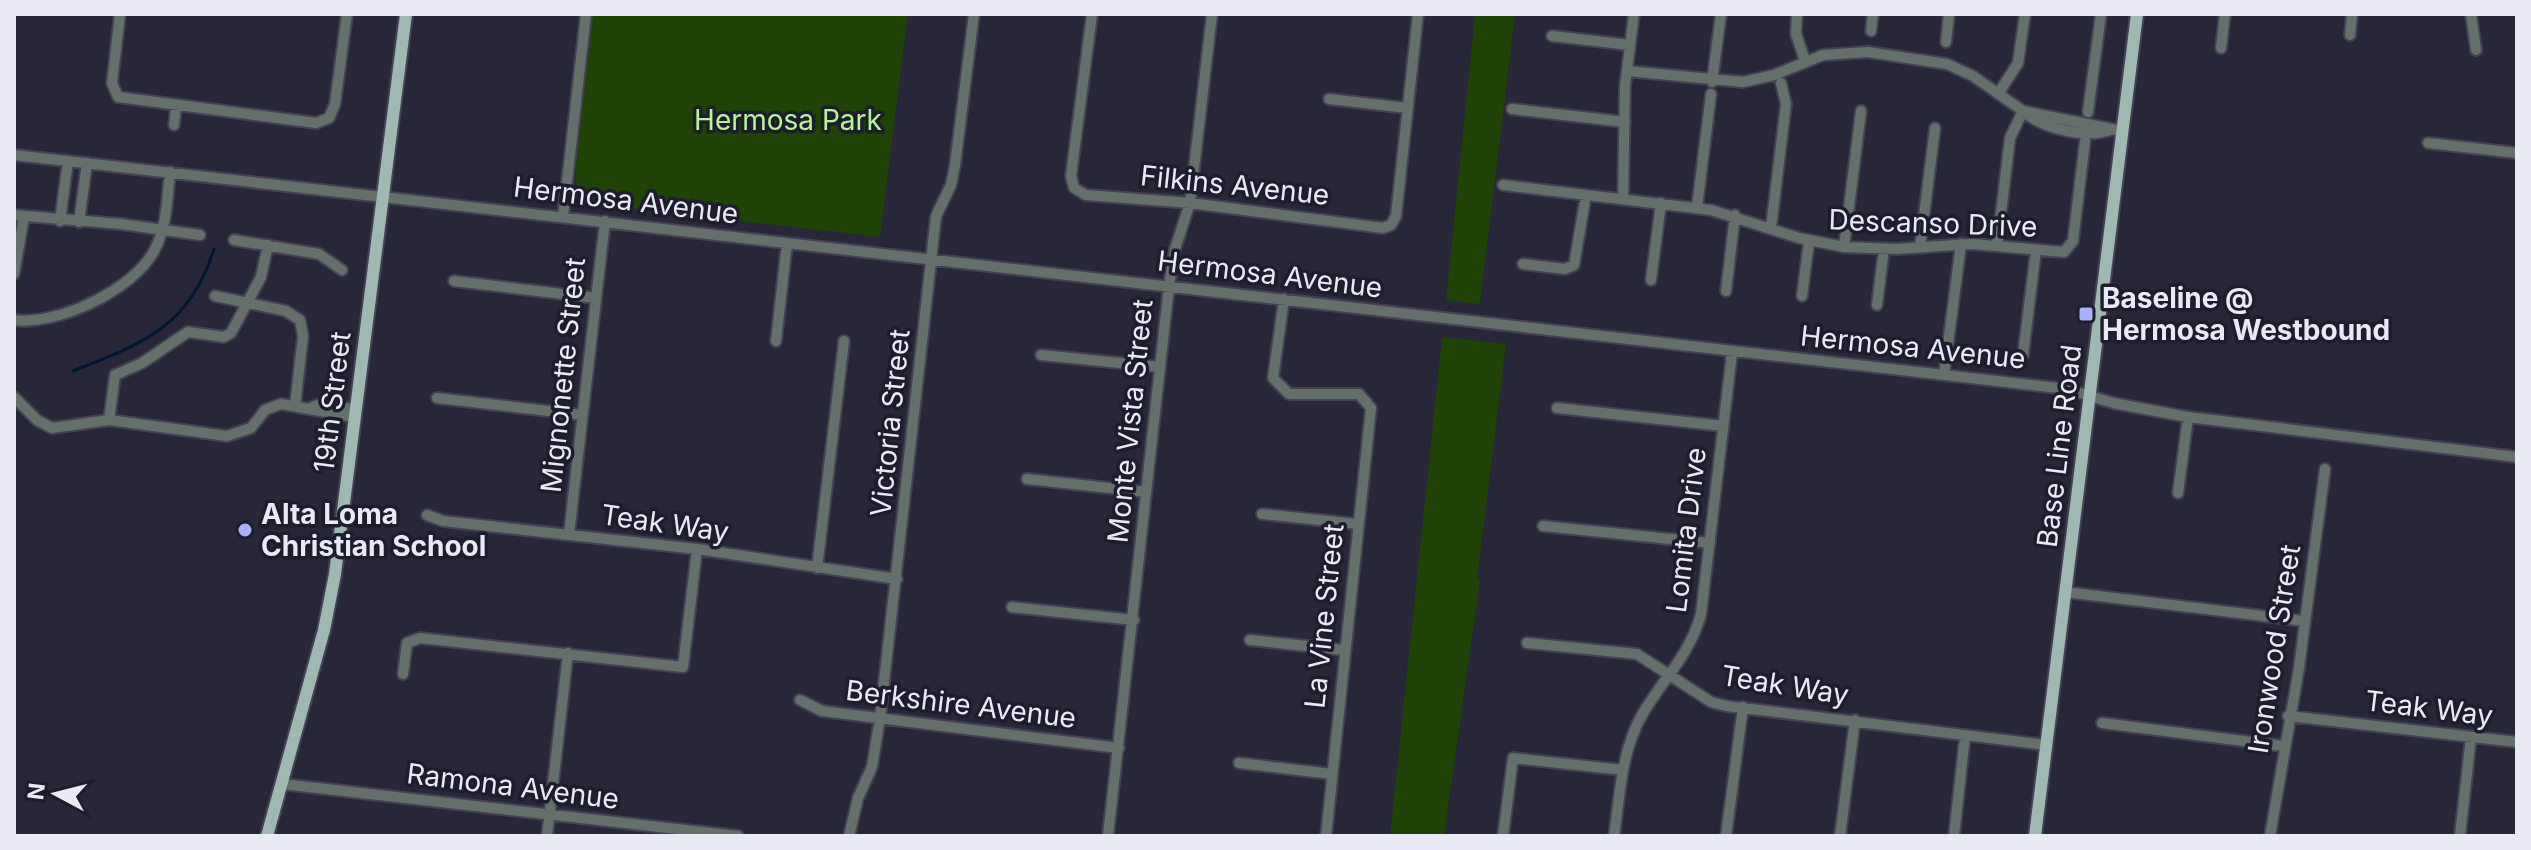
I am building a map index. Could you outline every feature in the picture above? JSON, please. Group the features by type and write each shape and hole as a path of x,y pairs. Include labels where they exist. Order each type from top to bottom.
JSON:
{"main road":[{"name":"19th Street","path":"267,836 324,630 335,574 406,14"},
{"name":"Base Line Road","path":"2035,836 2090,395 2116,130 2137,14"}],"street":[{"path":"120,14 112,74 114,91 127,101 316,123 329,118 335,104 347,14"},
{"path":"563,217 586,14"},
{"name":"Victoria Street","path":"849,836 858,798 872,767 880,718 930,258 936,216 951,185 955,165 974,14"},
{"name":"Filkins Avenue","path":"1092,14 1071,176 1074,188 1086,195 1190,203 1383,228 1391,225 1396,216 1407,108"},
{"name":"Monte Vista Street","path":"1108,836 1169,286 1175,249 1190,203 1212,14"},
{"path":"1329,99 1407,108 1418,14"},
{"path":"1623,199 1627,71 1634,14"},
{"path":"1712,82 1721,14"},
{"path":"1797,14 1796,34 1805,61"},
{"path":"1871,31 1873,14"},
{"path":"1946,42 1949,14"},
{"path":"1998,94 2018,63 2025,14"},
{"path":"2088,112 2101,14"},
{"path":"2221,48 2225,14"},
{"path":"2350,35 2352,14"},
{"path":"2471,14 2476,50"},
{"path":"1552,36 1630,45"},
{"path":"1627,71 1712,82 1753,81 1805,61 1852,52 1938,62 1973,76 2034,121 2094,133 2116,130"},
{"path":"1771,228 1786,104 1781,83"},
{"path":"1697,207 1711,94"},
{"path":"174,125 176,107"},
{"path":"1512,109 1625,122"},
{"path":"1844,247 1861,111"},
{"path":"2023,111 2101,124 2116,130"},
{"path":"1997,246 2010,138 2023,111"},
{"path":"1920,247 1935,128"},
{"name":"Descanso Drive","path":"1503,185 1697,207 1735,215 1809,241 1844,247 1884,249 1961,244 2064,252 2073,241 2085,141"},
{"path":"2428,143 2517,153"},
{"name":"Hermosa Avenue","path":"14,155 2069,389 2188,417 2517,457"},
{"path":"60,221 68,161"},
{"path":"79,222 87,163"},
{"path":"14,320 41,320 68,312 125,283 154,253 164,230 170,172"},
{"path":"1523,264 1565,269 1574,265 1586,195"},
{"path":"1651,280 1661,203"},
{"path":"1726,291 1735,215"},
{"path":"14,274 19,216 200,235"},
{"name":"Mignonette Street","path":"569,534 605,221"},
{"path":"234,240 319,254 342,270"},
{"path":"1802,296 1809,241"},
{"path":"776,341 787,243"},
{"path":"1944,375 1961,244"},
{"path":"109,420 115,375 142,363 188,332 224,337 231,333 261,277 268,245"},
{"path":"1877,305 1884,249"},
{"path":"2023,355 2036,250"},
{"path":"454,281 596,298"},
{"path":"215,296 286,311 300,320 303,336 295,406"},
{"name":"La Vine Street","path":"1284,299 1273,378 1280,388 1289,394 1359,394 1371,408 1326,836"},
{"path":"817,568 844,341"},
{"name":"Lomita Drive","path":"1614,836 1630,739 1641,717 1694,639 1710,543 1732,353"},
{"path":"1041,355 1160,367"},
{"path":"14,397 37,420 52,428 109,420 227,436 251,428 272,405 311,408 316,412 354,413"},
{"path":"437,398 582,415"},
{"path":"1557,408 1723,426"},
{"path":"2178,493 2188,417"},
{"name":"Ironwood Street","path":"2270,836 2325,469"},
{"path":"1027,479 1146,492"},
{"path":"1262,514 1357,524"},
{"name":"Teak Way","path":"427,515 443,521 697,549 897,579"},
{"path":"1543,526 1710,543"},
{"path":"403,674 407,643 420,638 683,667 697,549"},
{"path":"2065,592 2304,621"},
{"path":"1012,607 1134,620"},
{"path":"1250,640 1344,650"},
{"name":"Teak Way","path":"1527,643 1637,654 1711,702 2046,745"},
{"path":"547,836 568,653"},
{"name":"Berkshire Avenue","path":"800,700 822,711 1119,748"},
{"path":"1726,836 1743,707"},
{"name":"Teak Way","path":"2288,716 2517,742"},
{"path":"1840,836 1855,720"},
{"path":"2102,723 2283,746"},
{"path":"1954,836 1965,736"},
{"path":"2460,836 2471,737"},
{"path":"1503,836 1513,758 1623,770"},
{"path":"1239,763 1332,774"},
{"name":"Ramona Avenue","path":"282,784 738,836"}],"green space":[{"name":"Hermosa Park","path":"592,14 908,14 880,237 581,203 577,189 577,141"},
{"path":"1475,14 1515,14 1480,304 1446,300"},
{"path":"1442,337 1506,344 1477,579 1480,580 1444,836 1390,836"}],"waterway":[{"path":"73,371 142,341 161,329 191,297 214,249"}],"place":[{"name":"Baseline @ Hermosa Westbound","path":"2086,314"},
{"name":"Alta Loma Christian School","path":"245,530"}]}
